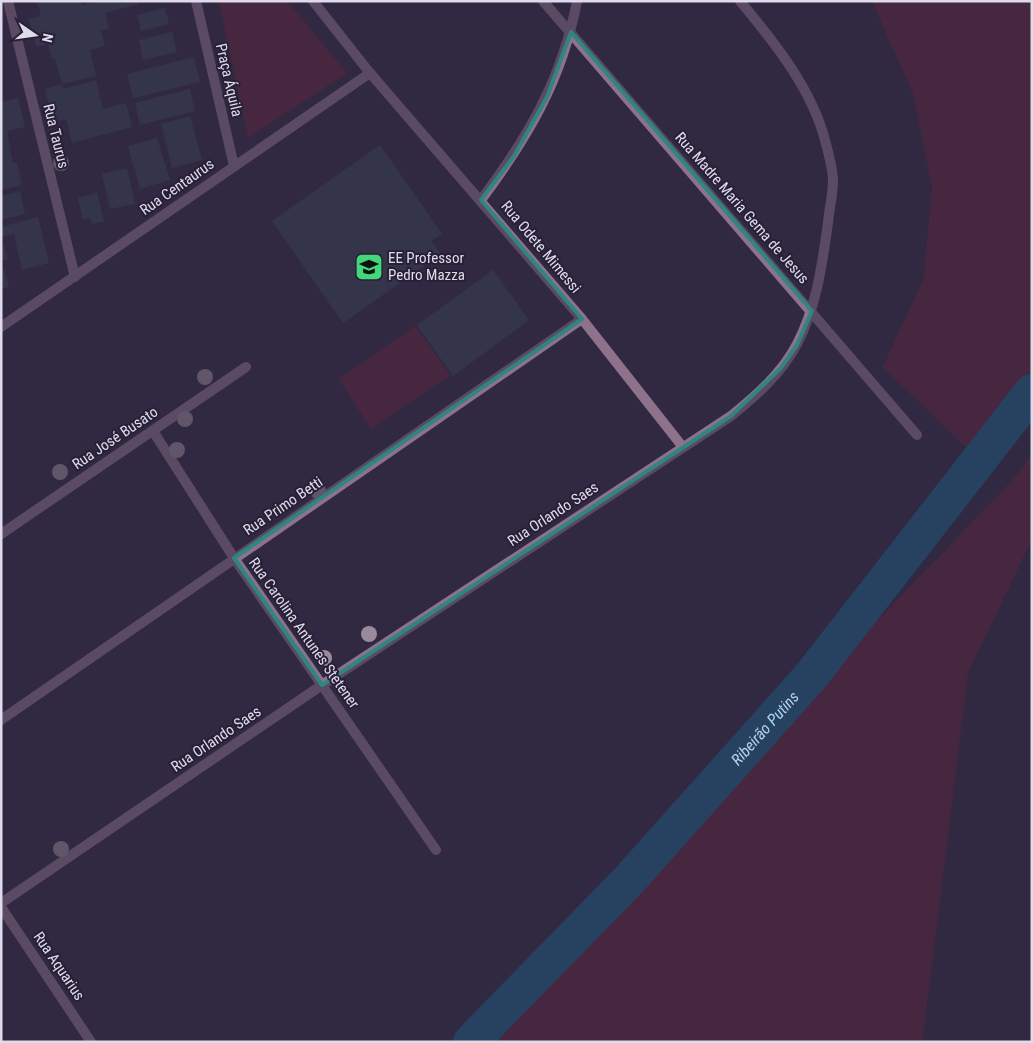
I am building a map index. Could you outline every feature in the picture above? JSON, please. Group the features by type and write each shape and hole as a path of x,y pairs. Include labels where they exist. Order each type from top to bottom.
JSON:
{"street":[{"name":"Rua Taurus","path":"8,1 75,277"},
{"name":"Praça Áquila","path":"196,1 234,166"},
{"name":"Rua Odete Mimessi","path":"313,1 370,73 582,319 682,446"},
{"name":"Rua Madre Maria Gema de Jesus","path":"543,1 917,435"},
{"path":"481,200 514,156 548,97 571,32 577,1"},
{"name":"Rua Orlando Saes","path":"1,903 322,685 682,446 731,416 758,395 781,368 797,345 812,311 823,261 833,180 826,143 813,107 777,46 740,1"},
{"name":"Rua Centaurus","path":"1,327 370,73"},
{"name":"Rua Primo Betti","path":"1,720 582,319"},
{"name":"Rua José Busato","path":"1,534 246,367"},
{"name":"Rua Carolina Antunes Stetener","path":"153,431 234,558 436,850"},
{"name":"Rua Aquarius","path":"1,907 91,1042"}],"highlighted area":[{"path":"571,32 812,311 797,345 781,368 731,416 322,685 234,558 582,319 481,200 514,156 547,97"}],"shaded area":[{"path":"219,1 287,1 347,73 248,138"},
{"path":"872,1 1032,1 1032,368 969,450 883,367 924,278 932,186 913,93"},
{"path":"415,326 450,375 371,429 339,379"},
{"path":"1032,454 1032,539 968,672 922,1042 471,1042 1013,480"}],"building":[{"path":"37,1 81,1 82,5 97,1 138,1 139,4 105,13 109,28 101,31 105,46 90,50 96,76 62,84 55,58 52,59 48,44 36,47 29,19 41,16"},
{"path":"165,8 169,24 141,31 137,15"},
{"path":"172,32 177,52 143,60 139,40"},
{"path":"194,57 200,82 133,98 127,74"},
{"path":"96,80 103,109 126,103 132,127 72,143 66,119 53,122 45,89 62,84 63,89"},
{"path":"190,89 195,111 140,125 135,103"},
{"path":"18,98 25,127 7,131 13,163 17,163 22,185 1,190 1,102"},
{"path":"190,116 202,160 172,168 161,124"},
{"path":"157,138 170,180 140,189 128,146"},
{"path":"380,145 442,234 431,241 441,254 343,323 272,221"},
{"path":"127,168 135,204 110,209 102,174"},
{"path":"20,191 25,214 1,220 1,196"},
{"path":"97,193 104,221 92,224 90,218 83,220 78,198"},
{"path":"38,217 49,263 22,270 14,234 1,237 1,227"},
{"path":"4,246 8,259 1,260 1,247"},
{"path":"1,261 9,287 1,289"},
{"path":"493,270 529,320 453,376 417,325"}],"waterway":[{"name":"Ribeirão Putins","path":"471,1042 629,880 811,676 1032,392"}],"place":[{"name":"EE Professor Pedro Mazza","path":"369,267"}]}
